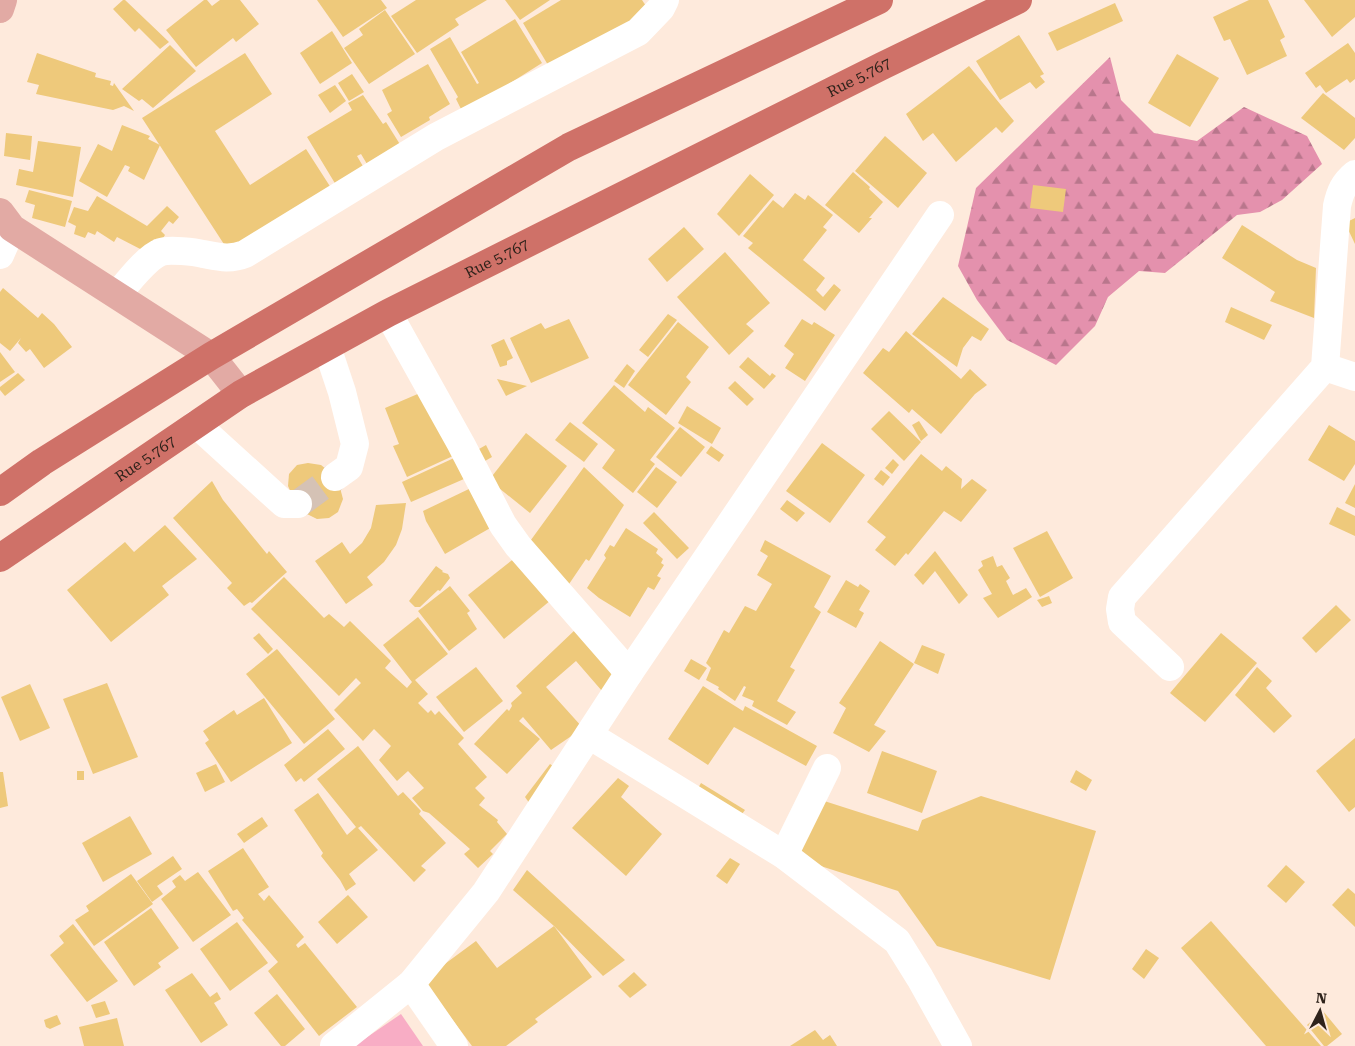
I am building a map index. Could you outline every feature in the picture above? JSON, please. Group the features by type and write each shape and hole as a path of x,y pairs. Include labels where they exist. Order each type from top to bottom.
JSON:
{"highway":[{"path":"0,492 42,462 211,356 569,147 878,0"},
{"name":"Rue 5.767","path":"0,558 241,394 388,313 864,74 1018,0"}],"main road":[{"path":"0,8 3,0"},
{"path":"6,220 211,356 241,394"}],"street":[{"path":"117,295 140,268 161,252 192,251 222,258 234,258 245,254 436,137 638,32 661,8 665,0"},
{"path":"1170,667 1122,622 1120,609 1122,597 1325,367 1339,193 1347,181 1355,174"},
{"path":"334,1046 411,984 486,892 629,673 940,215"},
{"path":"0,255 6,220"},
{"path":"388,313 461,444 503,525 518,546 629,673"},
{"path":"327,347 342,392 355,444 349,467 334,477"},
{"path":"1325,367 1355,377"},
{"path":"196,424 284,504 298,504"},
{"path":"589,735 784,855 897,941 958,1046"},
{"path":"784,855 827,768"},
{"path":"411,984 454,1046"}],"green space":[{"path":"1110,57 1121,100 1154,133 1197,141 1244,107 1307,136 1322,164 1282,200 1260,212 1237,215 1165,273 1139,271 1108,297 1095,326 1056,365 1007,340 977,300 958,266 976,188"}],"shaded area":[{"path":"401,1014 423,1046 354,1046"}],"building":[{"path":"123,0 169,42 160,49 139,28 135,32 113,9"},
{"path":"204,0 207,0 212,6 220,0 240,0 259,24 236,42 233,38 196,67 166,30"},
{"path":"317,0 381,0 387,8 343,37"},
{"path":"416,0 487,0 455,19 459,25 417,53 391,16"},
{"path":"505,0 550,0 520,20"},
{"path":"561,0 642,0 650,12 548,65 523,23"},
{"path":"1249,0 1268,0 1285,37 1280,40 1287,56 1247,75 1230,39 1224,41 1213,17"},
{"path":"1304,0 1355,0 1355,17 1332,37"},
{"path":"1115,3 1123,21 1057,51 1048,33"},
{"path":"385,10 415,54 369,84 344,48 363,35 359,29"},
{"path":"515,19 542,63 463,113 456,99 458,97 430,49 450,37 477,84 479,83 461,52"},
{"path":"332,31 352,63 320,84 300,53"},
{"path":"1019,35 1044,74 1040,76 1045,82 1036,89 1030,82 1000,100 976,61"},
{"path":"1348,43 1355,53 1355,79 1350,83 1347,79 1326,93 1320,85 1316,88 1305,73"},
{"path":"170,45 196,71 153,108 142,99 139,101 122,89"},
{"path":"37,53 96,73 95,77 111,81 110,85 113,86 114,83 134,111 124,106 113,110 36,94 39,85 27,82"},
{"path":"245,53 272,94 215,131 250,185 306,149 333,191 231,255 142,118"},
{"path":"1177,54 1219,78 1190,127 1148,103"},
{"path":"428,64 450,104 429,117 430,120 401,137 387,114 392,111 382,90"},
{"path":"969,66 1014,121 1002,133 996,127 956,162 933,133 923,141 906,114"},
{"path":"352,74 364,92 349,101 338,83"},
{"path":"335,85 346,101 330,113 318,95"},
{"path":"1323,93 1355,118 1355,138 1344,150 1301,118"},
{"path":"363,95 383,124 386,122 401,146 367,164 361,154 357,156 364,168 336,185 307,137 352,110 348,103"},
{"path":"122,125 150,136 148,139 160,145 144,180 128,171 130,167 125,165 107,197 79,181 98,144 112,151"},
{"path":"6,133 32,136 30,160 4,156"},
{"path":"885,136 927,173 898,208 855,171"},
{"path":"38,141 81,147 73,197 16,185 19,169 33,172"},
{"path":"853,172 883,202 859,233 825,205"},
{"path":"750,174 774,195 739,236 717,214"},
{"path":"1033,185 1066,189 1063,212 1030,208"},
{"path":"29,190 72,201 65,227 32,218 35,205 25,202"},
{"path":"795,193 805,200 808,195 833,215 823,227 827,230 803,260 825,278 816,290 823,297 834,284 841,290 825,311 748,248 753,243 743,236 773,200 783,208"},
{"path":"97,196 147,226 167,206 179,217 173,224 169,221 161,231 165,235 160,243 154,239 146,252 117,237 114,242 97,231 95,235 88,232 85,238 74,234 76,226 68,222 74,207 88,211"},
{"path":"1355,218 1355,244 1345,223"},
{"path":"1242,225 1297,260 1316,268 1314,318 1270,301 1275,292 1222,258"},
{"path":"684,227 704,249 667,282 648,259"},
{"path":"725,252 770,303 746,324 754,331 729,355 677,297"},
{"path":"3,288 38,318 42,313 54,324 72,347 44,368 30,349 26,352 18,343 21,338 10,351 0,343 0,292"},
{"path":"943,297 989,329 981,341 972,336 963,348 957,367 912,334"},
{"path":"1231,307 1272,325 1264,340 1225,322"},
{"path":"668,314 677,320 648,357 639,350"},
{"path":"569,319 589,358 531,383 510,338 541,323 545,329"},
{"path":"802,319 812,325 814,322 835,335 805,381 785,368 794,354 784,346"},
{"path":"678,322 709,347 686,377 691,382 666,415 628,385"},
{"path":"906,331 961,379 970,369 987,385 975,394 941,434 912,409 909,413 863,373 883,348 889,352"},
{"path":"504,339 513,358 507,361 507,365 500,367 491,345"},
{"path":"0,352 15,372 0,382"},
{"path":"748,357 770,376 772,373 776,376 764,389 739,367"},
{"path":"627,364 635,371 624,388 614,381"},
{"path":"18,373 25,380 5,396 0,387"},
{"path":"497,379 527,386 506,396"},
{"path":"735,381 754,399 747,406 728,388"},
{"path":"614,385 645,412 648,407 675,428 650,460 655,464 633,493 602,468 615,450 582,423"},
{"path":"427,390 453,456 407,477 393,446 399,444 385,408"},
{"path":"687,406 721,428 712,444 678,423"},
{"path":"889,411 921,442 904,461 871,429"},
{"path":"919,421 928,435 921,441 912,425"},
{"path":"570,422 598,444 584,462 555,440"},
{"path":"1329,425 1355,441 1355,464 1344,481 1308,460"},
{"path":"680,427 705,447 681,477 656,457"},
{"path":"526,433 567,466 530,513 489,480"},
{"path":"822,443 865,475 830,523 786,491"},
{"path":"486,445 492,457 478,465 472,453"},
{"path":"711,446 724,455 719,462 706,453"},
{"path":"921,454 942,471 946,466 962,479 961,489 972,479 987,490 961,522 944,511 908,555 906,553 895,566 875,550 886,537 867,522"},
{"path":"454,458 464,479 411,502 402,482"},
{"path":"893,459 899,465 892,474 885,468"},
{"path":"308,463 321,465 331,473 339,484 343,499 338,512 329,518 317,519 303,512 288,486 289,474 297,465"},
{"path":"584,467 624,505 589,561 586,559 565,590 528,544"},
{"path":"656,467 677,482 657,508 637,492"},
{"path":"881,470 890,477 883,486 874,479"},
{"path":"212,481 223,500 267,554 269,551 287,572 252,603 250,602 244,606 227,588 232,583 173,518"},
{"path":"1355,484 1355,508 1345,503"},
{"path":"471,488 492,527 445,554 426,521 423,511"},
{"path":"787,500 805,513 797,522 780,509"},
{"path":"406,503 402,529 396,545 384,562 367,577 373,585 346,604 315,561 342,542 350,554 362,543 371,528 376,505"},
{"path":"1337,507 1355,516 1355,536 1329,524"},
{"path":"654,512 689,548 677,559 643,523"},
{"path":"165,525 197,559 162,586 169,595 111,642 67,590 125,542 134,552"},
{"path":"626,528 658,549 656,553 663,559 661,563 664,565 657,576 661,578 654,590 648,587 630,617 599,598 587,588 606,558 604,555 610,545 614,547"},
{"path":"1047,531 1073,578 1040,597 1013,548"},
{"path":"765,540 831,576 814,607 821,612 790,667 795,670 777,701 796,712 787,725 752,706 754,701 742,696 746,687 744,686 735,701 718,689 719,687 706,680 711,668 706,663 724,630 729,633 745,606 756,611 772,584 757,575 768,556 760,551"},
{"path":"935,551 968,595 959,604 935,571 923,585 914,575"},
{"path":"993,556 997,567 1002,565 1010,578 1006,581 1013,595 1026,588 1032,597 998,618 983,598 992,594 978,570 983,566 981,561"},
{"path":"516,557 551,600 504,639 468,595"},
{"path":"436,566 442,572 448,574 450,578 440,591 438,590 420,607 415,607 409,601"},
{"path":"284,577 324,618 329,614 344,627 350,621 391,661 385,668 407,688 412,682 383,645 418,617 448,654 415,680 428,694 418,703 428,713 431,710 435,715 439,711 464,738 458,744 487,777 475,788 485,798 479,805 498,820 497,822 507,834 490,851 493,854 478,868 464,854 470,849 429,813 423,811 412,798 424,788 408,771 397,781 379,760 391,746 374,729 363,741 334,710 361,683 356,678 339,696 251,609"},
{"path":"846,580 858,587 860,584 870,591 859,610 864,613 856,628 827,612"},
{"path":"450,586 470,611 467,613 477,629 449,651 418,611"},
{"path":"1049,596 1052,603 1042,607 1037,600"},
{"path":"1336,605 1351,620 1316,653 1302,638"},
{"path":"576,629 615,676 602,691 576,661 546,687 583,728 551,750 523,717 519,721 540,739 507,774 474,744 507,709 509,711 512,706 511,703 522,693 516,686"},
{"path":"259,633 273,649 268,654 253,638"},
{"path":"1221,633 1257,663 1205,722 1170,693"},
{"path":"880,641 914,664 874,725 886,731 869,752 833,733 846,708 839,703"},
{"path":"922,645 945,654 938,674 914,663"},
{"path":"277,649 335,719 304,744 246,674"},
{"path":"691,659 707,668 699,680 684,671"},
{"path":"476,667 503,701 464,732 436,697"},
{"path":"1257,667 1272,681 1266,688 1292,716 1274,733 1235,695"},
{"path":"107,683 138,757 93,774 63,699"},
{"path":"30,684 50,728 20,741 1,697"},
{"path":"703,686 743,711 745,706 817,746 806,766 734,727 708,765 668,739"},
{"path":"264,698 292,743 231,782 205,743 209,740 203,731 234,710 237,715"},
{"path":"328,729 345,749 304,782 301,778 296,782 284,765"},
{"path":"1355,738 1355,807 1349,812 1316,771"},
{"path":"358,746 398,796 403,792 421,811 419,814 446,843 421,866 426,870 414,882 361,826 358,828 378,850 349,874 356,884 346,891 340,880 321,856 323,853 294,810 318,793 347,835 356,827 317,779"},
{"path":"882,751 937,771 922,813 867,793"},
{"path":"216,764 225,782 205,792 196,773"},
{"path":"550,764 560,771 532,807 525,797"},
{"path":"1076,770 1092,780 1086,791 1070,782"},
{"path":"77,771 84,771 84,780 77,780"},
{"path":"0,772 3,772 8,806 0,808"},
{"path":"618,778 629,786 621,797 662,834 626,876 572,828"},
{"path":"701,783 745,810 739,818 696,792"},
{"path":"981,796 1096,831 1050,980 937,946 898,891 799,859 818,799 918,831 922,820"},
{"path":"130,816 152,854 103,882 82,843"},
{"path":"262,817 268,826 244,843 237,834"},
{"path":"243,848 269,887 258,894 264,901 269,895 304,937 296,945 298,948 305,943 357,1007 319,1036 268,971 278,962 242,920 244,918 237,909 233,911 208,871"},
{"path":"173,856 182,869 157,886 163,894 152,902 137,881"},
{"path":"730,858 740,864 727,884 716,876"},
{"path":"1286,865 1305,882 1286,903 1267,886"},
{"path":"527,870 625,960 603,976 554,926 513,890"},
{"path":"198,872 231,915 193,942 161,899 176,887 172,881 180,875 185,881"},
{"path":"131,874 153,904 94,946 75,920 89,911 86,906"},
{"path":"1348,888 1355,894 1355,927 1332,905"},
{"path":"348,895 368,917 337,944 318,922"},
{"path":"151,908 179,948 158,963 161,967 134,986 104,942"},
{"path":"1211,921 1321,1046 1266,1046 1181,948"},
{"path":"237,922 268,963 230,991 200,949"},
{"path":"73,924 118,981 87,1002 50,955 64,943 59,936"},
{"path":"554,926 592,977 535,1019 538,1022 506,1046 472,1046 423,980 476,941 497,968"},
{"path":"1146,949 1159,958 1144,979 1132,969"},
{"path":"634,972 647,985 630,998 618,986"},
{"path":"192,973 210,997 217,992 221,999 214,1003 228,1025 201,1043 165,990"},
{"path":"277,994 305,1029 285,1046 281,1046 254,1013"},
{"path":"105,1001 110,1014 96,1018 91,1005"},
{"path":"1323,1011 1342,1034 1327,1046 1324,1046 1307,1025"},
{"path":"57,1015 61,1024 50,1029 46,1027 44,1020"},
{"path":"117,1018 124,1046 84,1046 79,1027"},
{"path":"815,1030 823,1040 830,1035 837,1046 790,1046"}],"tunnel":[{"path":"298,504 335,477"}]}
